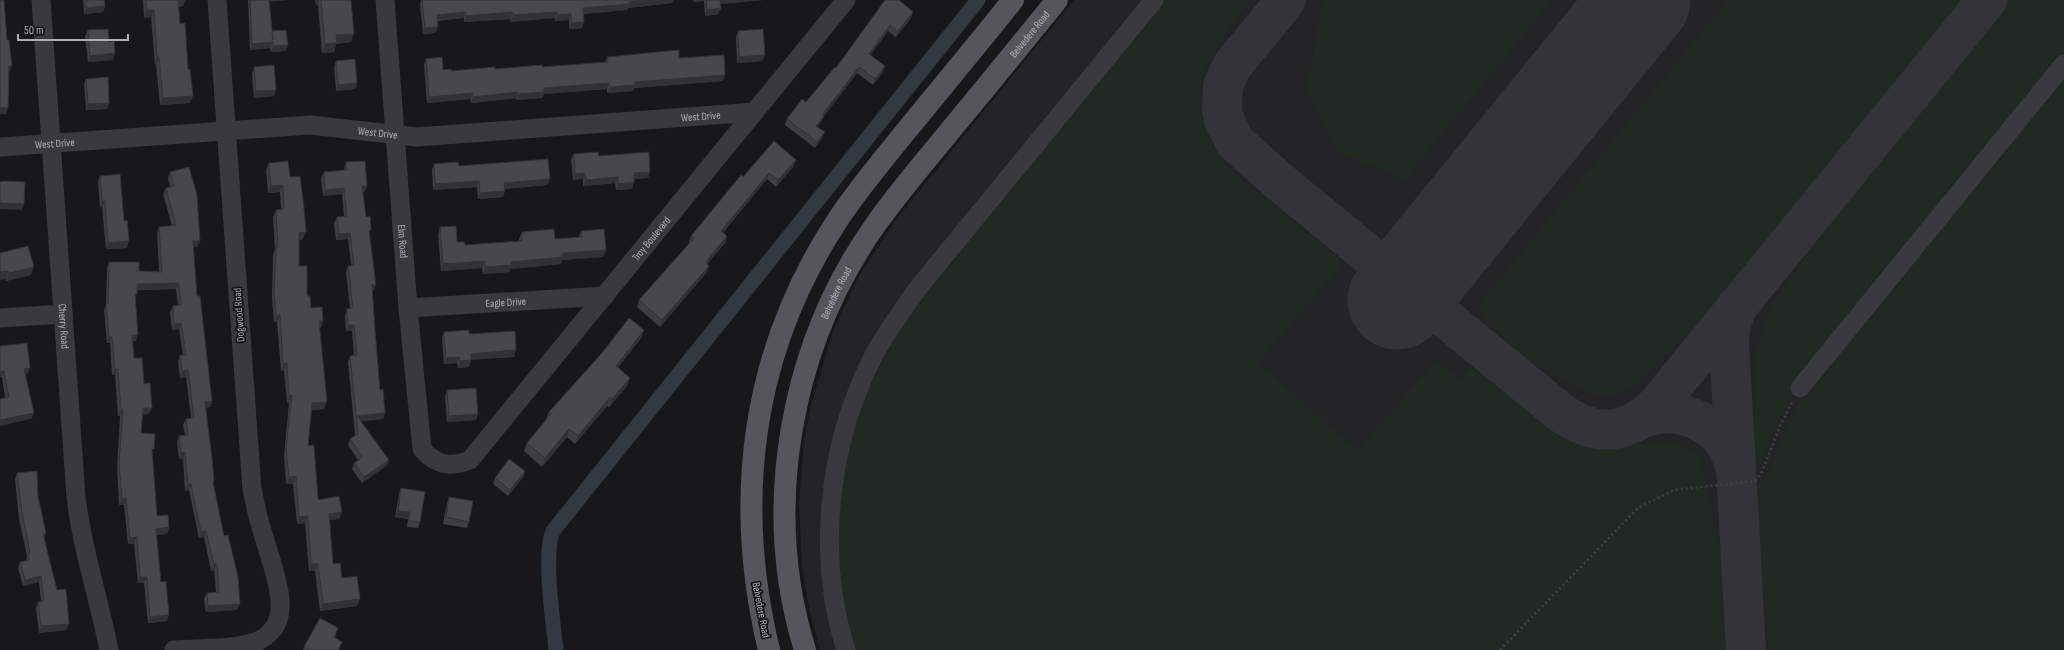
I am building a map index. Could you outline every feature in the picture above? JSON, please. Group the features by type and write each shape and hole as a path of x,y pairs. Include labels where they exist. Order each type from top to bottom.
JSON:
{"main road":[{"name":"Belvedere Road","path":"805,650 797,620 788,569 785,489 787,462 795,410 817,336 837,288 875,224 1057,0"},
{"name":"Belvedere Road","path":"769,650 758,602 752,550 752,470 764,394 787,317 821,246 850,202 1010,4"},
{"path":"1010,4 1032,30"}],"street":[{"name":"Cherry Road","path":"41,0 78,514 108,650"},
{"name":"Dogwood Road","path":"174,650 247,644 269,634 276,626 280,616 276,578 260,526 252,489 217,0"},
{"name":"Elm Road","path":"385,0 408,308 422,449 434,460 449,465"},
{"name":"Troy Boulevard","path":"449,465 460,464 470,460 846,0"},
{"path":"846,650 833,587 829,538 831,499 838,456 847,421 872,359 891,326 918,288 1154,0"},
{"path":"1800,388 2064,64"},
{"name":"West Drive","path":"0,147 310,125 395,136 417,137 755,112"},
{"name":"Eagle Drive","path":"408,308 605,296"},
{"path":"0,318 63,314"}],"path":[{"path":"1500,650 1638,508 1674,490 1755,481 1761,474 1779,428 1800,388"}],"shaded area":[{"path":"1074,0 2064,0 2064,650 820,650 809,608 802,567 799,504 804,442 811,405 833,331 860,274 899,216"},
{"path":"1165,0 1250,0 1222,38 1205,70 1202,87 1203,110 1206,126 1214,147 1224,163 1240,179 1344,262 1258,363 1357,451 1437,360 1460,380 1471,368 1484,373 1556,430 1575,440 1599,446 1669,442 1687,447 1695,453 1701,461 1706,482 1725,580 1727,650 854,650 839,585 839,515 842,482 848,451 857,420 869,391 899,333 918,303"},
{"path":"1323,0 1552,0 1403,181 1336,150 1306,91"},
{"path":"1728,0 1963,0 1698,324 1628,391 1609,396 1593,395 1522,357 1477,307"},
{"path":"2009,0 2064,0 2064,53 1801,373 1753,475 1752,443 1757,352 1764,320 1822,230"},
{"path":"2064,76 2064,650 1768,650 1755,489 1767,474 1795,408 1804,394"}],"building":[{"path":"0,0 4,0 7,40 9,40 12,65 9,66 8,108 0,107"},
{"path":"86,0 104,0 105,6 86,8"},
{"path":"146,0 178,0 180,24 185,23 188,69 190,69 193,96 163,98 159,57 157,57 154,10 147,10"},
{"path":"250,0 269,0 272,31 286,30 288,45 273,46 273,42 252,44"},
{"path":"321,0 351,0 354,34 336,35 337,43 325,44"},
{"path":"422,0 647,0 629,2 629,4 583,8 584,22 571,23 571,14 557,15 557,12 513,15 512,12 466,16 466,12 437,15 438,27 425,28"},
{"path":"706,0 720,0 721,8 707,10"},
{"path":"885,0 899,0 913,12 898,31 890,25 869,54 885,66 875,79 859,67 822,115 824,116 816,126 825,132 817,142 787,119 802,99 806,102 835,67 836,68"},
{"path":"108,29 109,42 114,41 115,53 90,56 88,30"},
{"path":"763,29 765,55 739,57 738,31"},
{"path":"679,50 679,58 724,55 725,75 635,82 635,85 610,87 609,83 544,88 544,92 518,94 518,92 473,97 473,93 429,97 426,59 442,57 443,70 451,69 451,71 495,67 495,69 542,65 542,67 608,62 607,57"},
{"path":"355,59 357,83 338,85 336,61"},
{"path":"274,65 276,90 256,91 254,67"},
{"path":"108,77 109,103 88,104 86,79"},
{"path":"774,141 796,160 778,180 769,173 721,231 727,236 706,262 709,266 662,320 639,300 694,238 691,236 741,175 743,177"},
{"path":"598,152 599,156 649,152 650,172 634,173 634,182 618,184 618,177 586,180 585,173 575,174 574,154"},
{"path":"548,159 550,179 504,183 505,191 480,193 479,181 435,184 434,164 458,162 459,166"},
{"path":"288,161 290,177 300,176 304,208 306,232 299,233 299,266 307,266 307,296 310,296 311,308 322,307 323,321 319,321 327,402 312,403 308,446 314,445 318,500 339,496 342,512 329,514 333,564 340,563 342,578 357,576 360,599 323,604 318,564 311,564 308,516 299,517 296,476 289,477 286,448 292,395 289,396 287,363 283,364 280,315 276,315 274,291 276,247 278,248 276,210 284,209 283,185 271,186 269,163"},
{"path":"365,161 367,186 362,186 366,217 370,216 371,230 369,231 376,285 372,285 375,332 380,390 383,389 385,413 357,416 389,460 364,477 354,463 363,457 350,439 358,434 350,356 357,355 354,325 348,325 347,309 353,308 348,266 354,265 350,233 339,234 337,217 347,216 344,188 325,190 324,172 347,170 346,162"},
{"path":"189,167 197,195 200,241 193,241 197,296 200,296 212,401 205,402 212,458 213,482 224,536 228,535 238,577 240,604 208,606 207,593 219,592 217,564 214,564 206,531 201,532 191,484 188,484 185,452 181,453 179,436 188,435 186,419 194,418 188,370 182,371 180,355 186,355 181,323 174,324 173,306 181,305 179,283 137,284 137,294 135,294 138,335 132,335 134,358 142,358 144,384 150,383 152,408 143,408 141,433 155,434 154,449 152,449 157,516 168,515 169,527 156,529 161,582 166,581 169,615 150,617 147,577 140,577 137,537 130,538 126,498 122,499 119,462 123,410 121,410 118,369 115,369 112,337 109,337 106,304 108,303 109,262 139,262 139,271 162,272 159,227 176,225 166,188 174,186 170,172"},
{"path":"120,174 124,221 127,220 129,241 108,243 105,201 102,201 100,176"},
{"path":"0,182 25,182 24,204 0,203"},
{"path":"456,226 457,242 464,242 465,245 522,241 522,232 554,229 555,239 582,237 581,231 604,229 606,250 563,253 563,257 511,262 511,265 485,267 485,261 443,264 440,227"},
{"path":"28,246 34,267 9,273 8,271 0,272 0,253"},
{"path":"629,318 644,330 616,366 630,378 612,399 610,397 578,436 569,429 545,458 527,443 551,414 549,412 602,353"},
{"path":"469,330 469,334 515,331 516,350 471,354 471,360 460,361 459,357 446,358 444,332"},
{"path":"27,343 30,368 24,369 34,413 0,420 0,399 9,397 4,371 0,372 0,346"},
{"path":"476,388 478,414 449,416 447,390"},
{"path":"509,459 525,471 510,490 495,478"},
{"path":"37,471 38,496 46,533 43,534 57,590 66,589 69,624 41,626 38,602 44,601 41,576 25,580 20,562 29,560 28,554 30,553 22,512 17,473"},
{"path":"401,488 425,492 420,522 409,521 410,512 398,511"},
{"path":"449,497 473,501 469,522 446,517"},
{"path":"320,618 338,628 334,637 342,642 338,650 309,650 304,647"}],"waterway":[{"path":"556,650 549,571 550,542 553,531 978,0"}],"taxiway":[{"path":"1286,0 1232,66 1223,86 1222,109 1224,120 1235,142 1281,183 1560,412 1586,426 1598,429 1623,427 1646,415 1658,404 1987,0"},
{"path":"1737,306 1730,327 1729,342 1746,650"},
{"path":"1643,418 1658,414 1673,414 1687,416 1700,422 1712,429 1722,440 1730,452 1735,467"}],"runway":[{"path":"1397,300 1641,0"}]}
